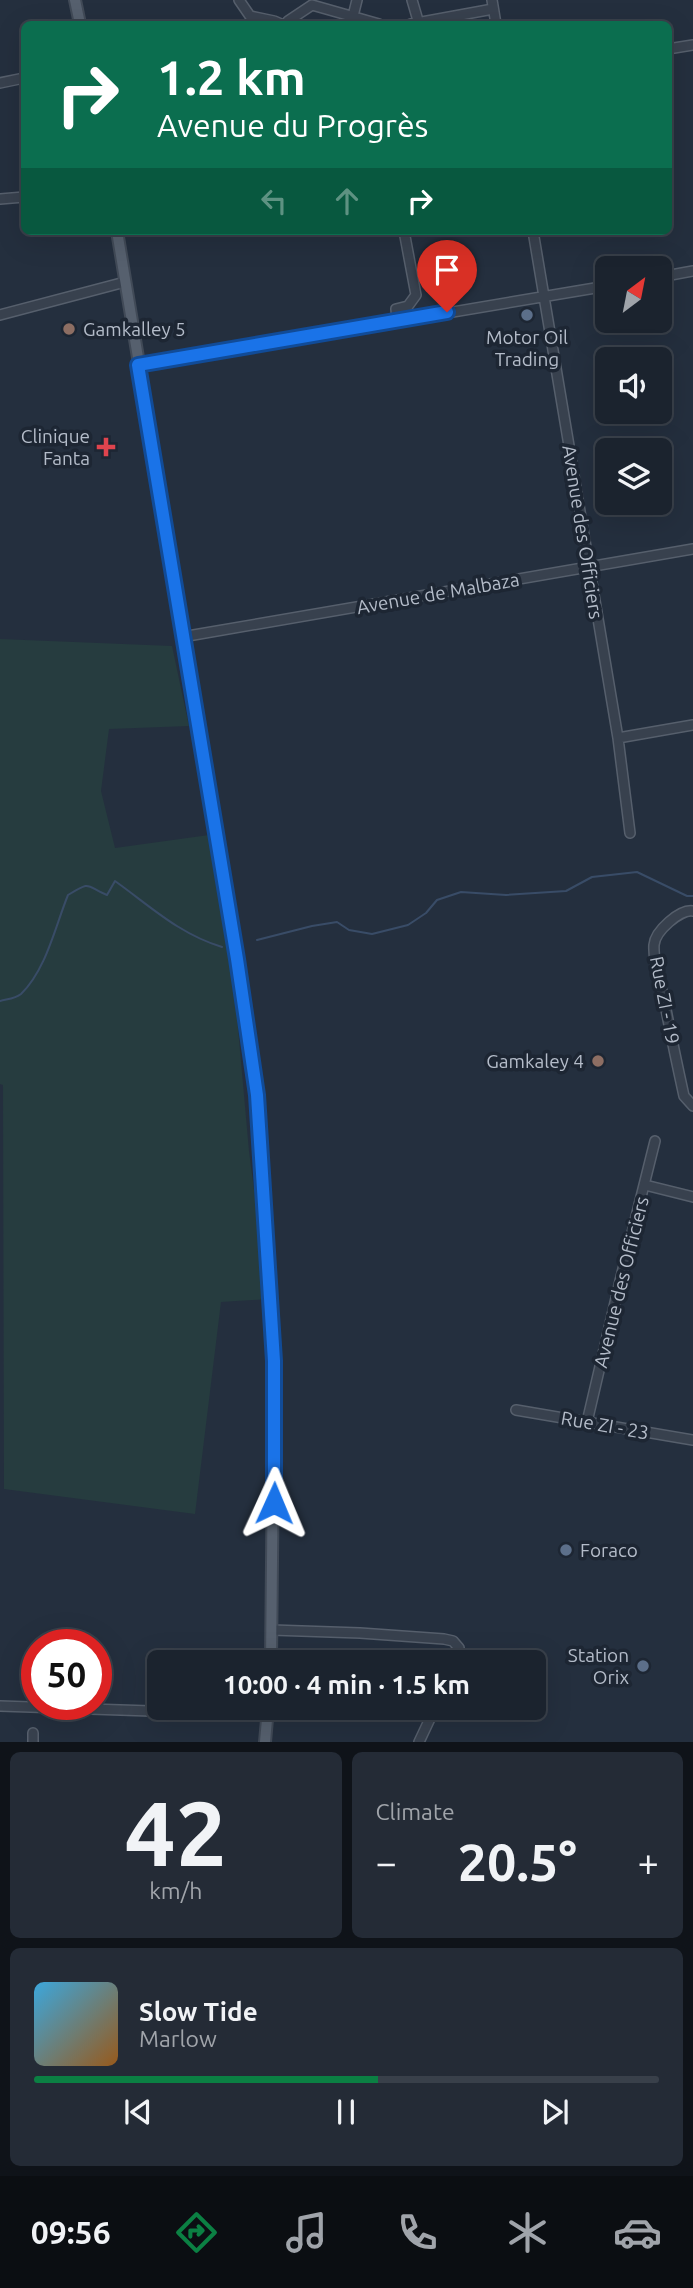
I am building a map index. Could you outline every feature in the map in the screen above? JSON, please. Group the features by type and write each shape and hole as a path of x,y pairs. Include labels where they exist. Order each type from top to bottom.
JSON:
{"main road":[{"path":"75,0 79,21"},
{"path":"118,235 230,914 257,1095 274,1361 271,1650"},
{"path":"265,1742 267,1720"}],"street":[{"path":"239,0 247,20 274,21"},
{"path":"353,16 357,0"},
{"path":"412,0 418,21"},
{"path":"430,21 493,4"},
{"path":"288,21 312,5 369,21"},
{"path":"672,48 693,45"},
{"path":"0,83 21,79"},
{"path":"0,199 21,197"},
{"path":"397,321 397,309 408,306 416,295 405,235"},
{"name":"Avenue des Officiers","path":"534,235 618,738 630,833"},
{"path":"672,275 693,271"},
{"path":"0,315 125,282"},
{"path":"138,365 595,288"},
{"name":"Avenue de Malbaza","path":"183,637 693,549"},
{"path":"618,738 693,725"},
{"name":"Rue ZI - 19","path":"693,911 686,910 678,915 659,934 654,944 684,1096 693,1107"},
{"name":"Avenue des Officiers","path":"587,1422 655,1142"},
{"path":"645,1185 693,1198"},
{"name":"Rue ZI - 23","path":"516,1410 693,1440"},
{"path":"272,1630 444,1639 453,1642 458,1650"},
{"path":"0,1706 147,1709"},
{"path":"419,1742 429,1720"}],"green space":[{"path":"0,639 172,646 189,726 109,729 101,791 115,848 209,835 233,972 249,1151 268,1299 221,1302 195,1514 4,1489"}],"waterway":[{"path":"257,940 337,922 349,930 372,934 408,925 426,913 437,900 461,892 506,895 566,891 592,877 637,872 687,896 693,896"},
{"path":"0,1001 19,996 30,984 49,948 68,895 86,886 107,895 115,881 178,927 222,947"}],"place":[{"name":"Motor Oil Trading","path":"527,315"},
{"name":"Gamkalley 5","path":"69,329"},
{"name":"Clinique Fanta","path":"106,447"},
{"name":"Gamkaley 4","path":"598,1061"},
{"name":"Foraco","path":"566,1550"},
{"name":"Station Orix","path":"643,1666"}],"route":[{"path":"274,1503 272,1305 257,1095 237,959 138,365 447,312"}]}
